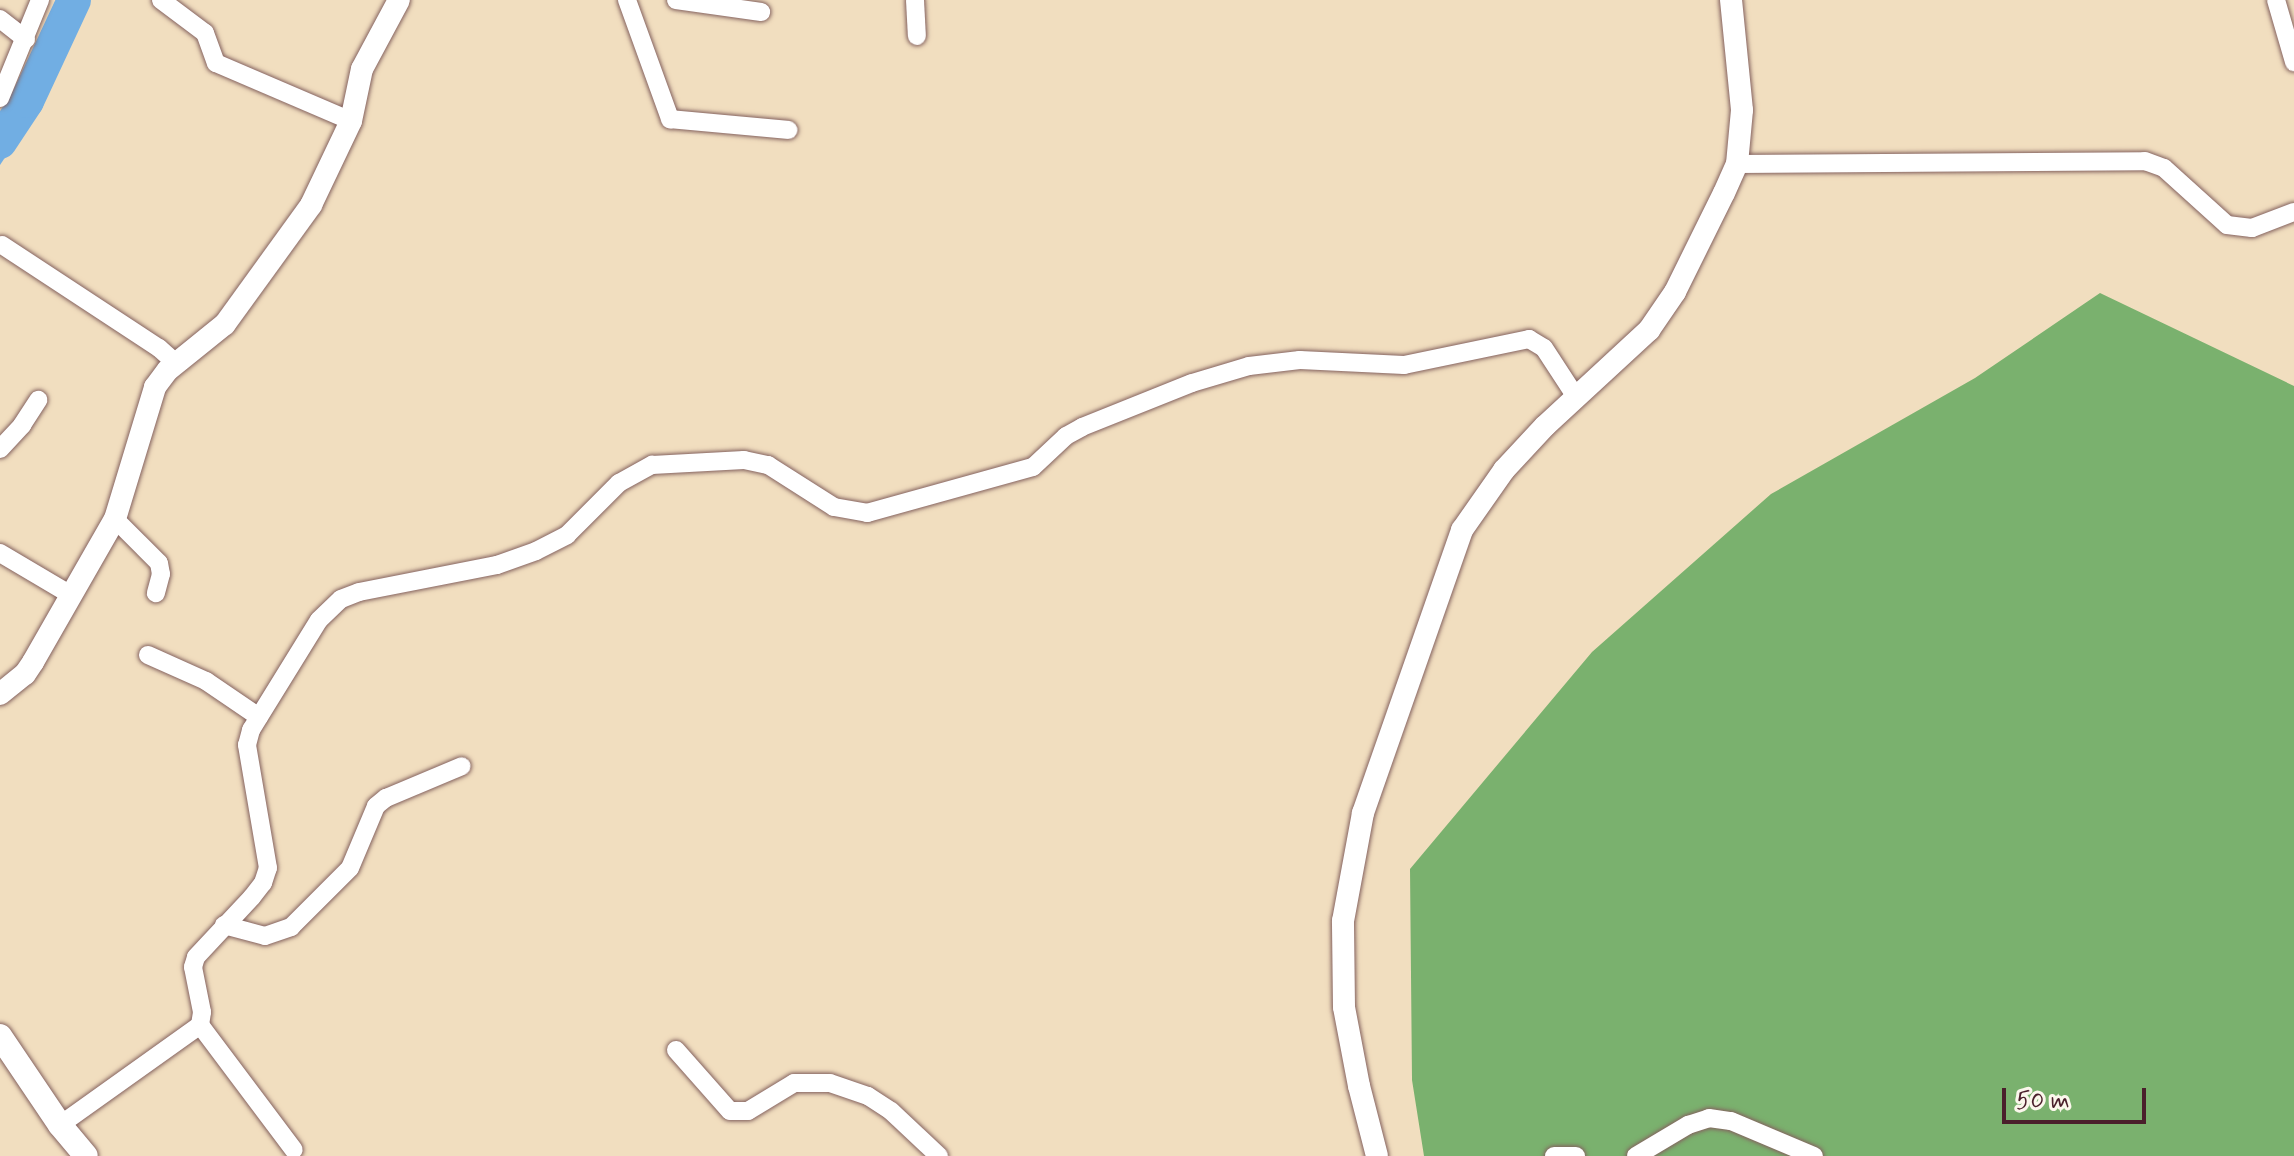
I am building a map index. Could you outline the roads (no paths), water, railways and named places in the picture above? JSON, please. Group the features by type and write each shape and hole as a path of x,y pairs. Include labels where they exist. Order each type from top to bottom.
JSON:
{"main road":[{"path":"0,1036 60,1125 86,1156"}],"street":[{"path":"0,98 40,0"},
{"path":"161,0 205,33 216,63 351,121"},
{"path":"0,694 25,674 115,519 155,387 225,324 311,205 351,121 362,69 399,0"},
{"path":"627,0 670,119 788,130"},
{"path":"676,0 761,12"},
{"path":"915,0 917,36"},
{"path":"1377,1156 1359,1086 1344,1007 1343,921 1363,813 1462,530 1504,470 1576,397 1649,330 1675,292 1737,164 1742,110 1731,0"},
{"path":"2276,0 2294,62"},
{"path":"0,19 26,39"},
{"path":"1737,164 2145,161 2164,168 2227,225 2252,228 2294,212"},
{"path":"2,245 159,348 177,364"},
{"path":"294,1150 200,1025 202,1012 193,967 201,949 263,883 268,868 247,745 259,717 319,620 341,599 359,592 497,565 536,551 567,535 619,483 652,465 744,460 768,465 834,507 867,513 1033,467 1066,436 1082,427 1192,383 1249,366 1300,360 1404,365 1529,339 1544,348 1576,397"},
{"path":"0,449 22,425 38,400"},
{"path":"115,519 159,563 156,593"},
{"path":"0,553 71,595"},
{"path":"148,655 206,681 259,717"},
{"path":"224,925 265,936 291,927 350,868 376,806 386,798 462,766"},
{"path":"60,1125 200,1025"},
{"path":"676,1050 730,1111 748,1111 800,1082 830,1083 868,1096 891,1111 939,1156"},
{"path":"1636,1156 1688,1125 1709,1118 1731,1121 1814,1156"},
{"path":"1554,1156 1576,1156"}],"water":[{"path":"27,101 34,114 0,165 0,121 7,110"}],"waterway":[{"path":"0,142 27,101 74,0"}]}
